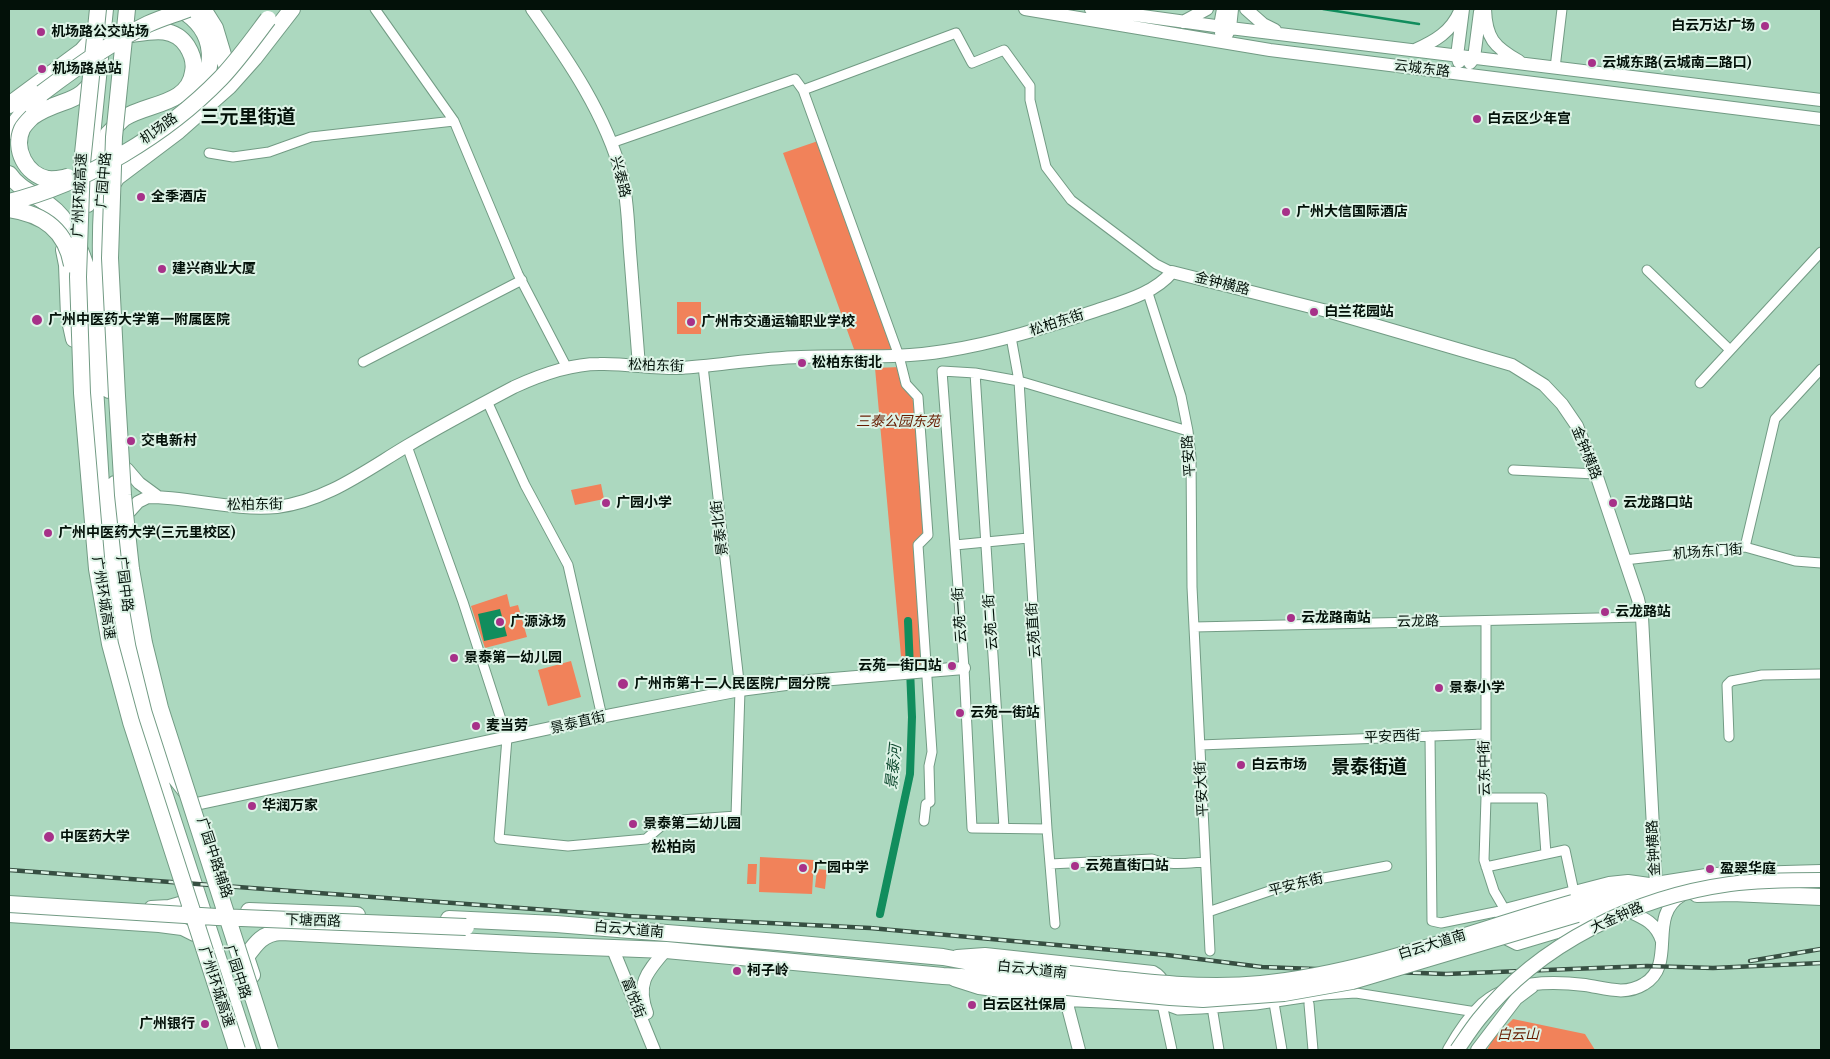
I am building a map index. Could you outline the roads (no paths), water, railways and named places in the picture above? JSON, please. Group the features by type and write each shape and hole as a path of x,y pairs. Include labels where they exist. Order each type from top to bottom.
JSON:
{"highway":[{"name":"广州环城高速","path":"96,9 82,163 78,277 82,393 97,569 110,644 128,714 237,1050"},
{"path":"180,9 195,12 215,28 227,68 236,78"},
{"path":"102,207 109,188 117,178 191,120 236,78 292,9"},
{"path":"127,17 148,24 195,12"},
{"path":"182,112 201,89 209,64 208,42 195,12"},
{"name":"机场路","path":"9,202 68,183 147,138 182,112 221,78 272,14"},
{"path":"9,120 42,93 87,61 127,17"},
{"path":"108,134 124,118 180,95 190,84 194,71 192,56 187,45 180,38 127,17"},
{"path":"127,17 114,137 110,258 116,396 123,495 131,569 144,643 160,708 264,1050"},
{"path":"9,105 82,51 89,43"},
{"path":"97,168 65,178 50,179 37,174 24,162 20,151 20,137 22,128 39,112 71,100 84,92 93,82 101,66"},
{"path":"9,131 19,116 42,93"},
{"name":"广园中路","path":"108,134 102,207 104,306 122,583 132,639 162,740 165,775"},
{"path":"10,183 49,205 60,214 76,240 88,272"},
{"path":"10,183 24,200 38,209 52,225 59,238 67,266 69,316 74,339"},
{"path":"9,209 33,215 46,222 55,229 68,247 72,266 74,339"},
{"name":"广园中路","path":"88,272 104,534 114,617 128,679 165,775 236,1012 264,1050"},
{"name":"广园中路辅路","path":"165,775 196,804 232,911"},
{"name":"白云大道南","path":"246,957 261,938 272,933 281,932 666,950 943,976 1014,980 1067,987 1156,984 1246,985 1302,978 1360,967 1575,903 1656,885 1725,875 1821,873"},
{"name":"白云大道南","path":"1575,903 1640,901 1682,895 1732,893 1821,897"},
{"name":"下塘西路","path":"9,904 466,931 612,947"},
{"name":"下塘西路","path":"9,910 217,924 466,931 567,932 618,930"},
{"name":"白云大道南","path":"232,911 280,911 542,923 943,957 992,966 1067,987"},
{"path":"280,911 276,914 274,921 281,932"},
{"path":"246,957 264,1012 264,1050"}],"main road":[{"path":"89,43 96,9"},
{"path":"89,43 105,9"},
{"name":"广园中路","path":"88,272 89,193 105,9"},
{"name":"广园中路","path":"108,134 127,17"},
{"path":"117,178 115,254 118,326 135,559 145,623 166,711 196,804"},
{"path":"104,306 118,326"},
{"path":"74,339 86,523 98,609 119,702 230,1050"},
{"path":"75,373 92,354"},
{"path":"108,370 122,400"},
{"path":"79,424 98,446"},
{"path":"111,435 117,452 127,469"},
{"path":"118,530 130,511"},
{"path":"162,740 166,711"},
{"path":"152,807 165,775"},
{"name":"广园中路","path":"165,775 264,1050"},
{"name":"大金钟路","path":"1458,1050 1479,1019 1518,978 1566,944 1606,921 1656,901 1706,888 1766,880 1821,880"},
{"name":"大金钟路","path":"1469,1050 1486,1025 1524,985 1572,950 1626,921 1659,909 1714,895 1766,889 1821,888"},
{"path":"232,911 246,957"},
{"path":"211,990 236,1012"}],"street":[{"path":"375,9 454,121 522,280 568,368"},
{"name":"兴泰路","path":"532,9 583,88 611,143 622,177 625,192 639,366"},
{"name":"云城东路","path":"1025,9 1270,50 1821,119"},
{"name":"云城东路","path":"1091,9 1271,33 1821,100"},
{"path":"1183,22 1207,9"},
{"path":"1222,9 1225,27"},
{"path":"1223,43 1225,27 1232,9"},
{"path":"1246,9 1263,24 1287,34"},
{"path":"1415,50 1442,36 1455,21 1462,9"},
{"path":"1462,9 1457,56 1464,74"},
{"path":"1464,74 1474,58 1483,9"},
{"path":"1483,9 1486,27 1492,41 1505,53 1525,64"},
{"path":"1555,68 1562,9"},
{"path":"803,90 956,33 972,63 1004,50 1030,86 1030,100 1046,167 1051,174 1071,200 1156,264 1172,272"},
{"path":"1270,50 1263,41 1271,33"},
{"path":"611,143 795,79 803,90 899,356 906,384 918,397 928,535 918,546 932,752 928,766 930,802 926,804 924,821"},
{"path":"209,153 233,157 269,152 311,137 454,121"},
{"path":"1700,383 1821,252"},
{"path":"1647,270 1730,350"},
{"name":"松柏东街","path":"158,497 237,507 276,507 326,494 487,401 531,379 568,368 598,364 666,368 800,357 899,356 947,351 1011,337 1087,313 1147,290 1164,280 1172,272"},
{"name":"金钟横路","path":"1172,272 1327,311 1512,365 1544,385 1562,404 1577,426 1596,474 1642,617 1656,885"},
{"path":"363,362 522,280"},
{"name":"平安路","path":"1147,290 1181,396 1188,431 1191,457 1194,627"},
{"name":"云苑直街","path":"1011,337 1019,381 1047,829 1055,924"},
{"name":"景泰北街","path":"507,738 499,839 568,846 646,839 667,821 736,816 740,690 703,366"},
{"path":"1745,547 1775,419 1821,369"},
{"name":"云苑一街","path":"975,373 942,371 964,668 972,828 1004,828"},
{"path":"975,373 1019,381 1188,431"},
{"name":"云苑二街","path":"975,373 1004,828"},
{"path":"487,401 525,485 568,566 602,717"},
{"path":"407,446 463,602 507,738"},
{"path":"127,469 139,483 158,497"},
{"path":"1513,470 1596,474"},
{"path":"130,511 142,499 158,497"},
{"path":"955,545 1028,538"},
{"name":"机场东门街","path":"1624,560 1745,547 1795,561 1821,562"},
{"name":"云龙路","path":"1194,627 1486,622 1642,617"},
{"name":"云东中街","path":"1486,622 1484,860 1494,891 1504,910"},
{"name":"平安大街","path":"1194,627 1210,951"},
{"name":"景泰直街","path":"196,804 602,717 740,690 788,683 964,668"},
{"path":"1729,737 1727,684 1730,681 1762,675 1821,674"},
{"path":"1430,736 1485,734"},
{"name":"平安西街","path":"1200,745 1430,736 1432,921 1441,924 1504,910"},
{"path":"1486,798 1542,798 1546,854"},
{"path":"1004,828 1047,829"},
{"path":"1486,867 1565,850 1575,903 1504,910 1501,918 1504,931 1508,939 1512,943 1517,944 1682,895"},
{"path":"1050,864 1152,859 1161,863 1205,862"},
{"name":"平安东街","path":"1208,912 1287,886 1387,866"},
{"path":"1449,1050 1476,1012 1493,996 1510,989 1538,984 1584,985 1612,991 1628,991 1644,984 1655,973 1660,962 1665,914 1674,899 1682,895"},
{"path":"9,900 156,907 183,902"},
{"path":"1628,911 1647,920 1654,926 1662,941"},
{"path":"9,916 159,926 182,929 194,935"},
{"name":"富悦街","path":"612,947 654,1050"},
{"name":"富悦街","path":"662,1050 641,992 646,977 666,950"},
{"path":"943,957 985,954 1153,972 1162,979 1165,986 1162,1004 1172,1050"},
{"path":"1212,975 1219,1050"},
{"path":"1477,1050 1516,999 1529,988 1538,984"},
{"path":"1079,1050 1067,987 1162,1004 1178,1010 1215,1011 1323,995 1356,993 1476,1012"},
{"path":"1274,1003 1282,1050"},
{"path":"1309,1004 1313,1050"}],"waterway":[{"path":"1323,9 1419,24"},
{"name":"景泰河","path":"880,914 910,774 912,717 908,621"}],"railway":[{"path":"9,870 628,916 870,928 1167,955 1262,967 1446,974 1647,966 1713,968 1821,963"},
{"path":"1750,961 1821,949"}],"place":[{"name":"白云万达广场","path":"1765,26"},
{"name":"机场路公交站场","path":"41,32"},
{"name":"云城东路(云城南二路口)","path":"1592,63"},
{"name":"机场路总站","path":"42,69"},
{"name":"白云区少年宫","path":"1477,119"},
{"name":"全季酒店","path":"141,197"},
{"name":"广州大信国际酒店","path":"1286,212"},
{"name":"建兴商业大厦","path":"162,269"},
{"name":"白兰花园站","path":"1314,312"},
{"name":"广州中医药大学第一附属医院","path":"37,320"},
{"name":"广州市交通运输职业学校","path":"691,322"},
{"name":"松柏东街北","path":"802,363"},
{"name":"交电新村","path":"131,441"},
{"name":"广园小学","path":"606,503"},
{"name":"云龙路口站","path":"1613,503"},
{"name":"广州中医药大学(三元里校区)","path":"48,533"},
{"name":"云龙路站","path":"1605,612"},
{"name":"云龙路南站","path":"1291,618"},
{"name":"广源泳场","path":"500,622"},
{"name":"景泰第一幼儿园","path":"454,658"},
{"name":"云苑一街口站","path":"952,666"},
{"name":"广州市第十二人民医院广园分院","path":"623,684"},
{"name":"景泰小学","path":"1439,688"},
{"name":"云苑一街站","path":"960,713"},
{"name":"麦当劳","path":"476,726"},
{"name":"白云市场","path":"1241,765"},
{"name":"华润万家","path":"252,806"},
{"name":"景泰第二幼儿园","path":"633,824"},
{"name":"中医药大学","path":"49,837"},
{"name":"云苑直街口站","path":"1075,866"},
{"name":"广园中学","path":"803,868"},
{"name":"盈翠华庭","path":"1710,869"},
{"name":"柯子岭","path":"737,971"},
{"name":"白云区社保局","path":"972,1005"},
{"name":"广州银行","path":"205,1024"}],"district":[{"name":"三元里街道","path":"248,118"},
{"name":"景泰街道","path":"1369,768"},
{"name":"松柏岗","path":"674,848"}],"park label":[{"name":"三泰公园东苑","path":"898,422"},
{"name":"白云山","path":"1518,1035"}]}
